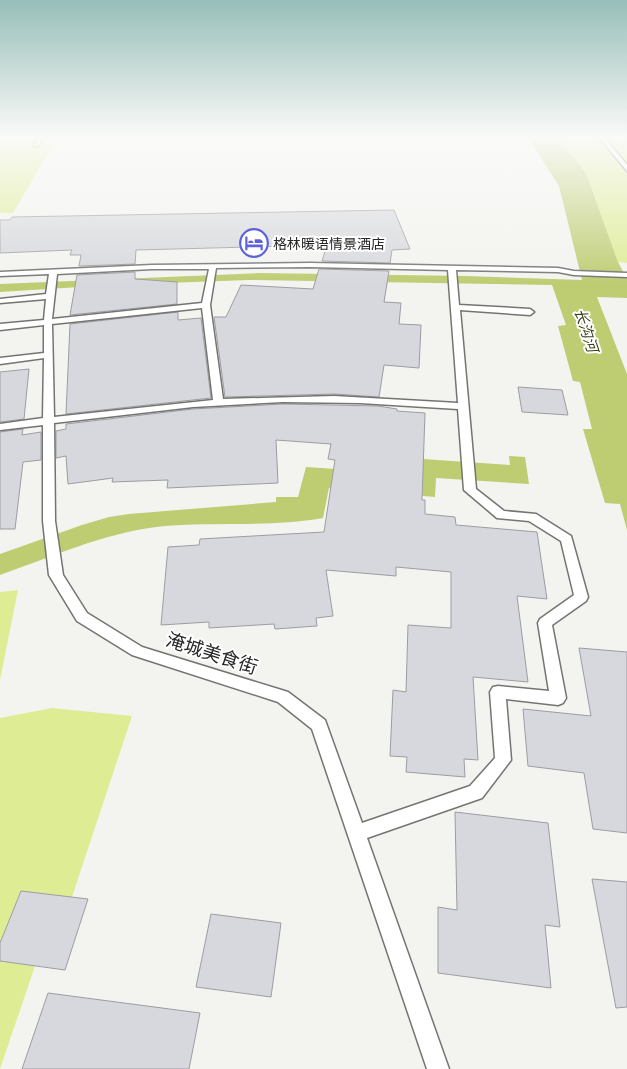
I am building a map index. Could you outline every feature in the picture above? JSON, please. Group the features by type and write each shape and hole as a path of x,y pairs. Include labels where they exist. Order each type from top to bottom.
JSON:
{"lane":[{"path":"0,274 213,266 310,265 558,270 627,275"},
{"path":"213,266 206,305 218,402"},
{"path":"357,833 476,792 503,760 498,692 558,698 544,623 581,597 567,540 532,517 501,515 470,490 452,268"},
{"name":"淹城美食街","path":"53,272 48,322 50,421 49,521 56,575 82,617 137,651 283,696 320,725 438,1069"},
{"path":"0,301 50,296"},
{"path":"0,327 206,305"},
{"path":"455,307 530,312"},
{"path":"0,361 48,355"},
{"path":"0,427 218,402 330,398 463,406"}],"shaded area":[{"path":"0,186 29,186 13,213 0,213"},
{"path":"591,186 627,186 627,263 618,262"},
{"path":"18,590 0,680 0,592"},
{"path":"52,708 132,716 72,897 21,891 0,943 0,718"},
{"path":"0,961 35,966 0,1069"}],"water":[{"name":"长沟河","path":"559,186 591,186 618,262 627,279 627,298 597,297 627,374 627,530 620,504 605,503 583,429 592,429 580,382 573,381 558,326 566,325 552,285 249,280 111,285 0,292 0,284 260,273 582,280"},
{"path":"509,456 525,457 529,484 436,478 435,497 329,488 323,518 281,523 177,525 136,530 77,547 0,575 0,554 109,517 276,502 276,497 298,497 306,467 366,471 423,467 423,459 510,465"}],"building":[{"path":"394,210 410,249 392,250 390,263 322,261 327,245 136,250 135,264 79,266 81,255 70,255 72,250 0,253 0,220 10,220 12,217"},
{"path":"319,269 389,271 384,302 401,303 399,324 421,325 419,368 384,365 379,397 334,394 225,397 214,317 226,317 241,285 313,289"},
{"path":"135,272 135,279 177,282 177,304 70,315 77,275"},
{"path":"178,312 178,320 201,318 211,398 66,414 70,324"},
{"path":"29,369 24,419 0,422 0,372"},
{"path":"518,387 562,390 568,415 522,412"},
{"path":"283,404 378,406 397,409 397,411 425,413 422,500 425,500 425,514 455,517 456,525 537,532 547,599 517,596 528,682 473,677 478,760 464,759 465,777 406,772 407,757 390,756 393,690 406,692 408,625 451,628 451,572 396,567 396,576 326,570 333,616 316,618 317,626 275,629 274,624 209,628 209,622 161,625 168,547 199,545 200,539 324,532 335,460 328,459 331,444 276,440 278,483 167,488 168,480 112,482 113,478 68,484 66,456 56,458 56,431 66,429 66,424 193,409"},
{"path":"23,429 22,435 41,432 41,460 23,462 15,529 0,529 0,432"},
{"path":"579,648 627,652 627,833 593,829 584,773 528,766 523,709 591,716"},
{"path":"455,812 548,823 560,927 545,925 551,988 438,973 438,907 457,910"},
{"path":"592,879 627,882 627,1007 616,1008"},
{"path":"21,891 88,899 65,970 0,961 0,943"},
{"path":"211,914 281,923 271,997 196,987"},
{"path":"48,993 200,1013 189,1069 22,1069"}],"place":[{"name":"格林暖语情景酒店","path":"254,243"}]}
